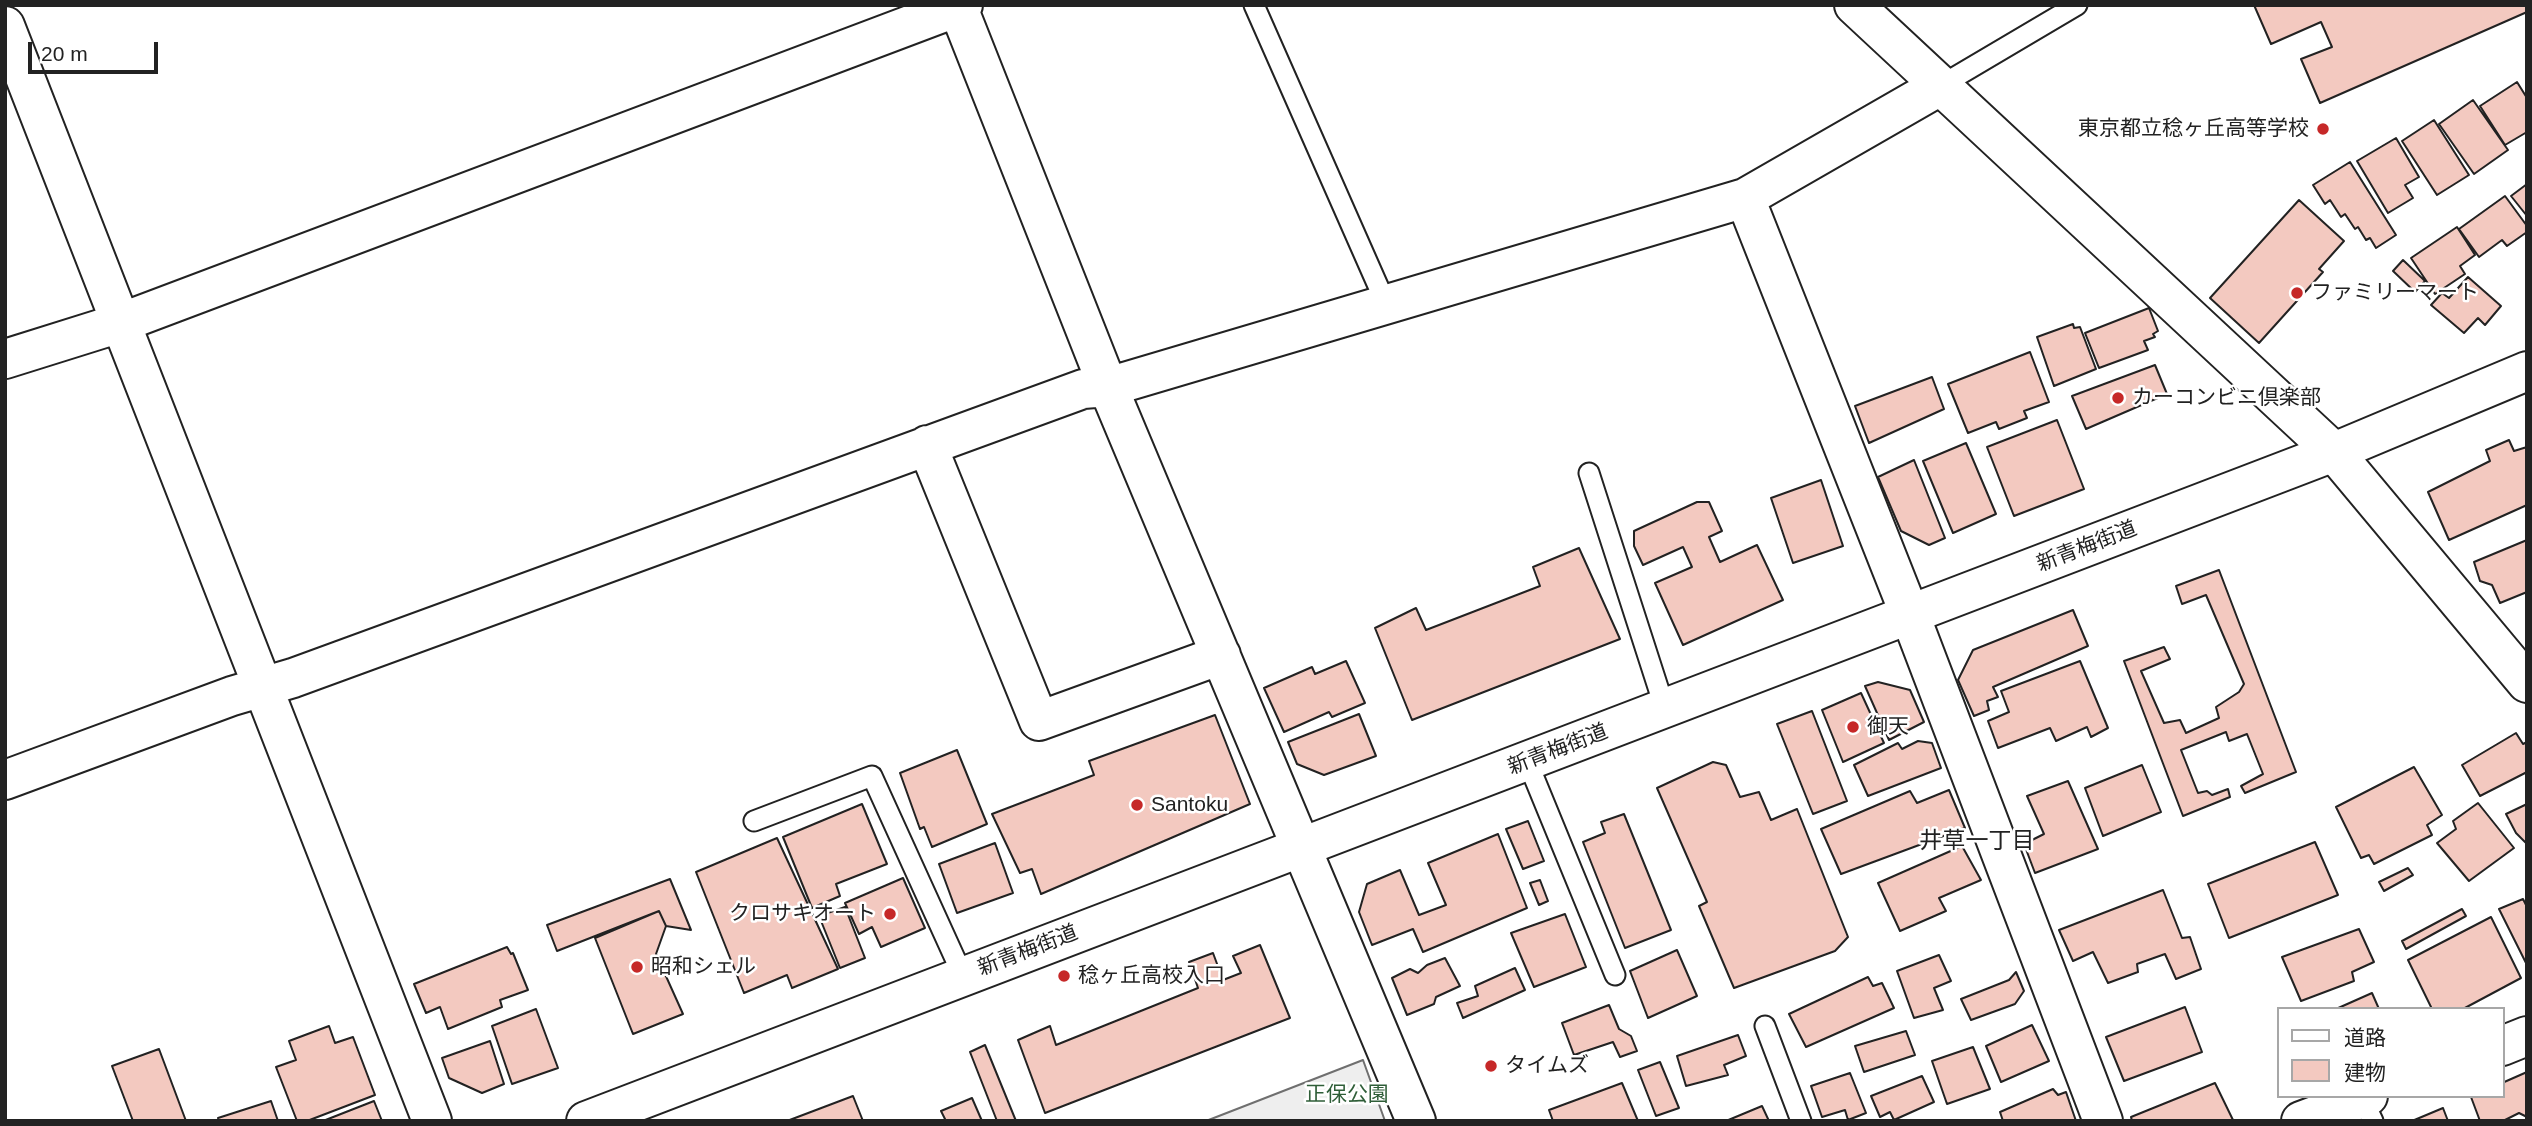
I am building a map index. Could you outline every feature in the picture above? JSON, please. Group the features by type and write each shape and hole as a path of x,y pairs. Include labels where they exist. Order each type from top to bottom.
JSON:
{"street":[{"path":"1854,5 2334,452 2527,683"},
{"path":"5,359 120,323 959,6 1108,387 1416,1121"},
{"path":"5,26 432,1121"},
{"path":"5,780 233,695 262,688 1083,389 1108,387 1745,198 1940,86"},
{"path":"1745,198 1910,615 2103,1121"},
{"name":"新青梅街道","path":"586,1121 1301,847 1528,763 2523,378"},
{"path":"927,445 1039,721 1222,655"},
{"path":"2504,1045 2527,1037"},
{"path":"2301,1121 2368,1105"}],"lane":[{"path":"1254,5 1386,304"},
{"path":"1940,86 2077,5"},
{"path":"1589,473 1665,709"},
{"path":"1528,763 1615,975"},
{"path":"754,821 872,776 963,976"},
{"path":"1765,1026 1801,1121"}],"green space":[{"name":"正保公園","path":"1363,1060 1385,1121 1206,1121"}],"building":[{"path":"2254,5 2527,5 2527,12 2320,103 2301,59 2332,47 2321,22 2271,44"},
{"path":"2517,82 2527,98 2527,132 2505,145 2480,106"},
{"path":"2473,100 2508,150 2474,174 2439,124"},
{"path":"2434,120 2469,175 2437,195 2402,141"},
{"path":"2396,138 2419,177 2405,185 2413,198 2388,213 2357,161"},
{"path":"2350,162 2396,235 2376,248 2370,238 2366,240 2358,227 2355,229 2345,214 2341,217 2330,200 2325,204 2313,185"},
{"path":"2527,184 2527,216 2511,196"},
{"path":"2505,196 2527,226 2527,232 2507,246 2502,240 2479,257 2459,229"},
{"path":"2299,200 2344,241 2319,269 2323,272 2259,343 2210,298"},
{"path":"2457,227 2475,255 2460,266 2465,274 2435,294 2411,258"},
{"path":"2403,260 2425,281 2415,292 2393,271"},
{"path":"2468,277 2501,306 2485,325 2478,318 2464,333 2431,305 2442,293 2449,298"},
{"path":"2149,308 2158,331 2153,334 2155,337 2144,341 2148,350 2099,368 2085,333"},
{"path":"2073,324 2074,328 2080,327 2096,369 2054,386 2037,337"},
{"path":"2030,352 2049,402 2024,411 2027,418 1999,429 1996,422 1968,433 1948,384"},
{"path":"2155,365 2167,394 2086,429 2072,396"},
{"path":"1932,377 1944,409 1869,443 1855,406"},
{"path":"2057,420 2084,489 2014,516 1987,447"},
{"path":"2509,440 2514,451 2527,447 2527,505 2449,540 2428,492 2490,461 2486,450"},
{"path":"1966,443 1996,514 1953,533 1923,461"},
{"path":"1914,460 1945,538 1929,545 1901,531 1878,477"},
{"path":"1821,480 1843,546 1793,563 1771,498"},
{"path":"1697,502 1709,502 1722,531 1709,537 1720,562 1757,545 1783,600 1683,645 1655,583 1692,567 1683,547 1643,565 1634,546 1634,531"},
{"path":"2527,540 2527,592 2500,603 2492,585 2480,581 2474,562"},
{"path":"1579,548 1620,639 1412,720 1375,628 1416,608 1426,630 1540,586 1533,567"},
{"path":"2219,570 2296,772 2245,793 2241,786 2263,774 2247,734 2229,741 2226,732 2181,750 2198,793 2207,791 2212,795 2228,789 2230,797 2183,816 2124,661 2164,647 2170,659 2141,671 2164,723 2180,720 2186,733 2219,718 2216,707 2239,692 2244,684 2206,595 2182,604 2176,586"},
{"path":"2073,610 2088,646 1993,687 1998,697 1987,701 1989,710 1974,716 1958,680 1973,650"},
{"path":"1346,661 1365,703 1332,717 1329,712 1284,732 1264,688 1312,667 1315,674"},
{"path":"2080,661 2108,728 2091,737 2087,727 2056,741 2050,728 1998,748 1988,721 2009,712 2001,691"},
{"path":"1878,682 1910,690 1924,722 1889,740 1865,686"},
{"path":"1861,693 1884,743 1843,762 1822,710"},
{"path":"1812,711 1847,801 1813,814 1777,724"},
{"path":"1359,714 1376,756 1324,775 1297,764 1288,742"},
{"path":"1215,715 1250,804 1041,894 1032,869 1020,873 992,814 1094,775 1089,761"},
{"path":"2516,733 2523,744 2527,742 2527,772 2480,796 2462,765"},
{"path":"1918,741 1932,743 1941,768 1868,796 1854,765 1898,743 1902,749"},
{"path":"957,750 987,824 932,847 924,827 920,829 900,773"},
{"path":"1713,762 1726,765 1740,797 1759,792 1771,820 1797,809 1848,937 1835,951 1734,988 1699,906 1707,902 1657,788"},
{"path":"2142,765 2161,812 2103,836 2085,788"},
{"path":"2414,767 2442,815 2427,825 2432,835 2374,864 2369,855 2361,858 2336,807"},
{"path":"2068,781 2098,849 2035,873 2024,844 2044,834 2027,796"},
{"path":"1949,790 1965,828 1841,874 1821,829 1910,791 1917,803"},
{"path":"2478,803 2514,848 2469,881 2437,843 2456,829 2453,821"},
{"path":"862,804 887,864 836,884 840,896 812,908 783,837"},
{"path":"2527,804 2527,844 2516,833 2506,814"},
{"path":"1624,814 1671,930 1625,948 1583,842 1605,833 1601,822"},
{"path":"1528,821 1544,861 1523,869 1506,829"},
{"path":"1498,834 1527,908 1423,952 1413,929 1372,945 1359,912 1367,884 1400,870 1419,915 1446,905 1428,863"},
{"path":"777,838 838,969 792,988 787,975 744,993 696,872"},
{"path":"2315,842 2338,895 2229,938 2208,884"},
{"path":"995,843 1013,893 957,913 939,864"},
{"path":"1962,846 1981,880 1939,898 1946,911 1900,931 1878,883"},
{"path":"2408,868 2413,875 2384,891 2379,882"},
{"path":"903,878 925,928 881,947 872,927 859,934 845,903"},
{"path":"670,879 691,930 666,926 659,911 557,951 547,925"},
{"path":"1540,880 1548,901 1539,905 1530,883"},
{"path":"2163,890 2182,938 2190,937 2201,969 2176,979 2165,954 2137,964 2138,972 2108,983 2093,952 2073,961 2059,930"},
{"path":"2523,899 2527,907 2527,965 2499,909"},
{"path":"845,907 865,958 840,968 819,916"},
{"path":"2462,909 2466,916 2406,949 2402,941"},
{"path":"659,911 666,926 656,954 683,1014 633,1034 595,938"},
{"path":"1565,914 1586,967 1534,987 1511,933"},
{"path":"2491,917 2521,978 2467,1007 2431,1007 2408,960"},
{"path":"2359,929 2374,962 2352,972 2354,981 2301,1001 2282,957"},
{"path":"1260,945 1290,1018 1045,1113 1018,1040 1050,1026 1056,1045 1198,988 1189,962 1213,953 1223,980 1241,973 1233,956"},
{"path":"507,947 511,954 513,953 528,990 500,1000 502,1007 448,1029 440,1007 426,1013 414,984"},
{"path":"1677,950 1697,996 1648,1018 1630,971"},
{"path":"1939,955 1951,981 1934,988 1943,1010 1914,1018 1897,971"},
{"path":"1445,958 1460,986 1436,997 1434,1004 1407,1015 1392,978 1410,969 1418,973 1427,965"},
{"path":"1515,968 1525,990 1463,1018 1457,1003 1478,996 1475,986"},
{"path":"2016,972 2024,991 2015,1004 1971,1020 1961,999 2009,980"},
{"path":"1868,977 1873,986 1882,983 1894,1008 1806,1047 1789,1014"},
{"path":"2372,993 2378,1007 2340,1007"},
{"path":"1609,1005 1619,1029 1631,1036 1637,1051 1620,1057 1613,1042 1574,1055 1562,1023"},
{"path":"2185,1007 2202,1052 2124,1081 2106,1037"},
{"path":"536,1009 558,1068 512,1084 492,1026"},
{"path":"2032,1025 2049,1061 2001,1082 1986,1046"},
{"path":"329,1026 335,1043 353,1037 375,1095 307,1121 297,1121 276,1067 296,1060 289,1041"},
{"path":"1906,1031 1915,1055 1864,1072 1855,1046"},
{"path":"1738,1035 1746,1056 1724,1065 1728,1075 1686,1086 1677,1056"},
{"path":"490,1041 504,1084 482,1093 449,1078 442,1058"},
{"path":"985,1045 1016,1121 997,1121 970,1052"},
{"path":"1973,1047 1990,1089 1947,1104 1932,1061"},
{"path":"159,1049 186,1121 133,1121 112,1066"},
{"path":"1660,1062 1679,1108 1656,1116 1638,1070"},
{"path":"2527,1072 2527,1117 2519,1113 2503,1121 2480,1121 2471,1098 2504,1098 2504,1082"},
{"path":"1850,1073 1866,1113 1848,1120 1845,1110 1822,1117 1811,1086"},
{"path":"1922,1076 1934,1102 1894,1120 1890,1112 1880,1117 1871,1096"},
{"path":"1622,1083 1638,1121 1553,1121 1549,1110"},
{"path":"2215,1083 2233,1120 2132,1121 2131,1117"},
{"path":"2053,1089 2058,1095 2066,1092 2076,1121 2003,1121 2000,1112"},
{"path":"853,1096 863,1121 787,1121"},
{"path":"972,1098 982,1121 946,1121 941,1111"},
{"path":"271,1101 278,1121 219,1121 218,1118"},
{"path":"374,1101 382,1121 323,1121"},
{"path":"1762,1106 1769,1121 1726,1121"},
{"path":"2443,1108 2448,1121 2412,1121"}],"place":[{"name":"東京都立稔ヶ丘高等学校","path":"2323,129"},
{"name":"ファミリーマート","path":"2297,293"},
{"name":"カーコンビニ倶楽部","path":"2118,398"},
{"name":"御天","path":"1853,727"},
{"name":"Santoku","path":"1137,805"},
{"name":"クロサキオート","path":"890,914"},
{"name":"昭和シェル","path":"637,967"},
{"name":"稔ヶ丘高校入口","path":"1064,976"},
{"name":"タイムズ","path":"1491,1066"}],"district":[{"name":"井草一丁目","path":"1977,842"}]}
